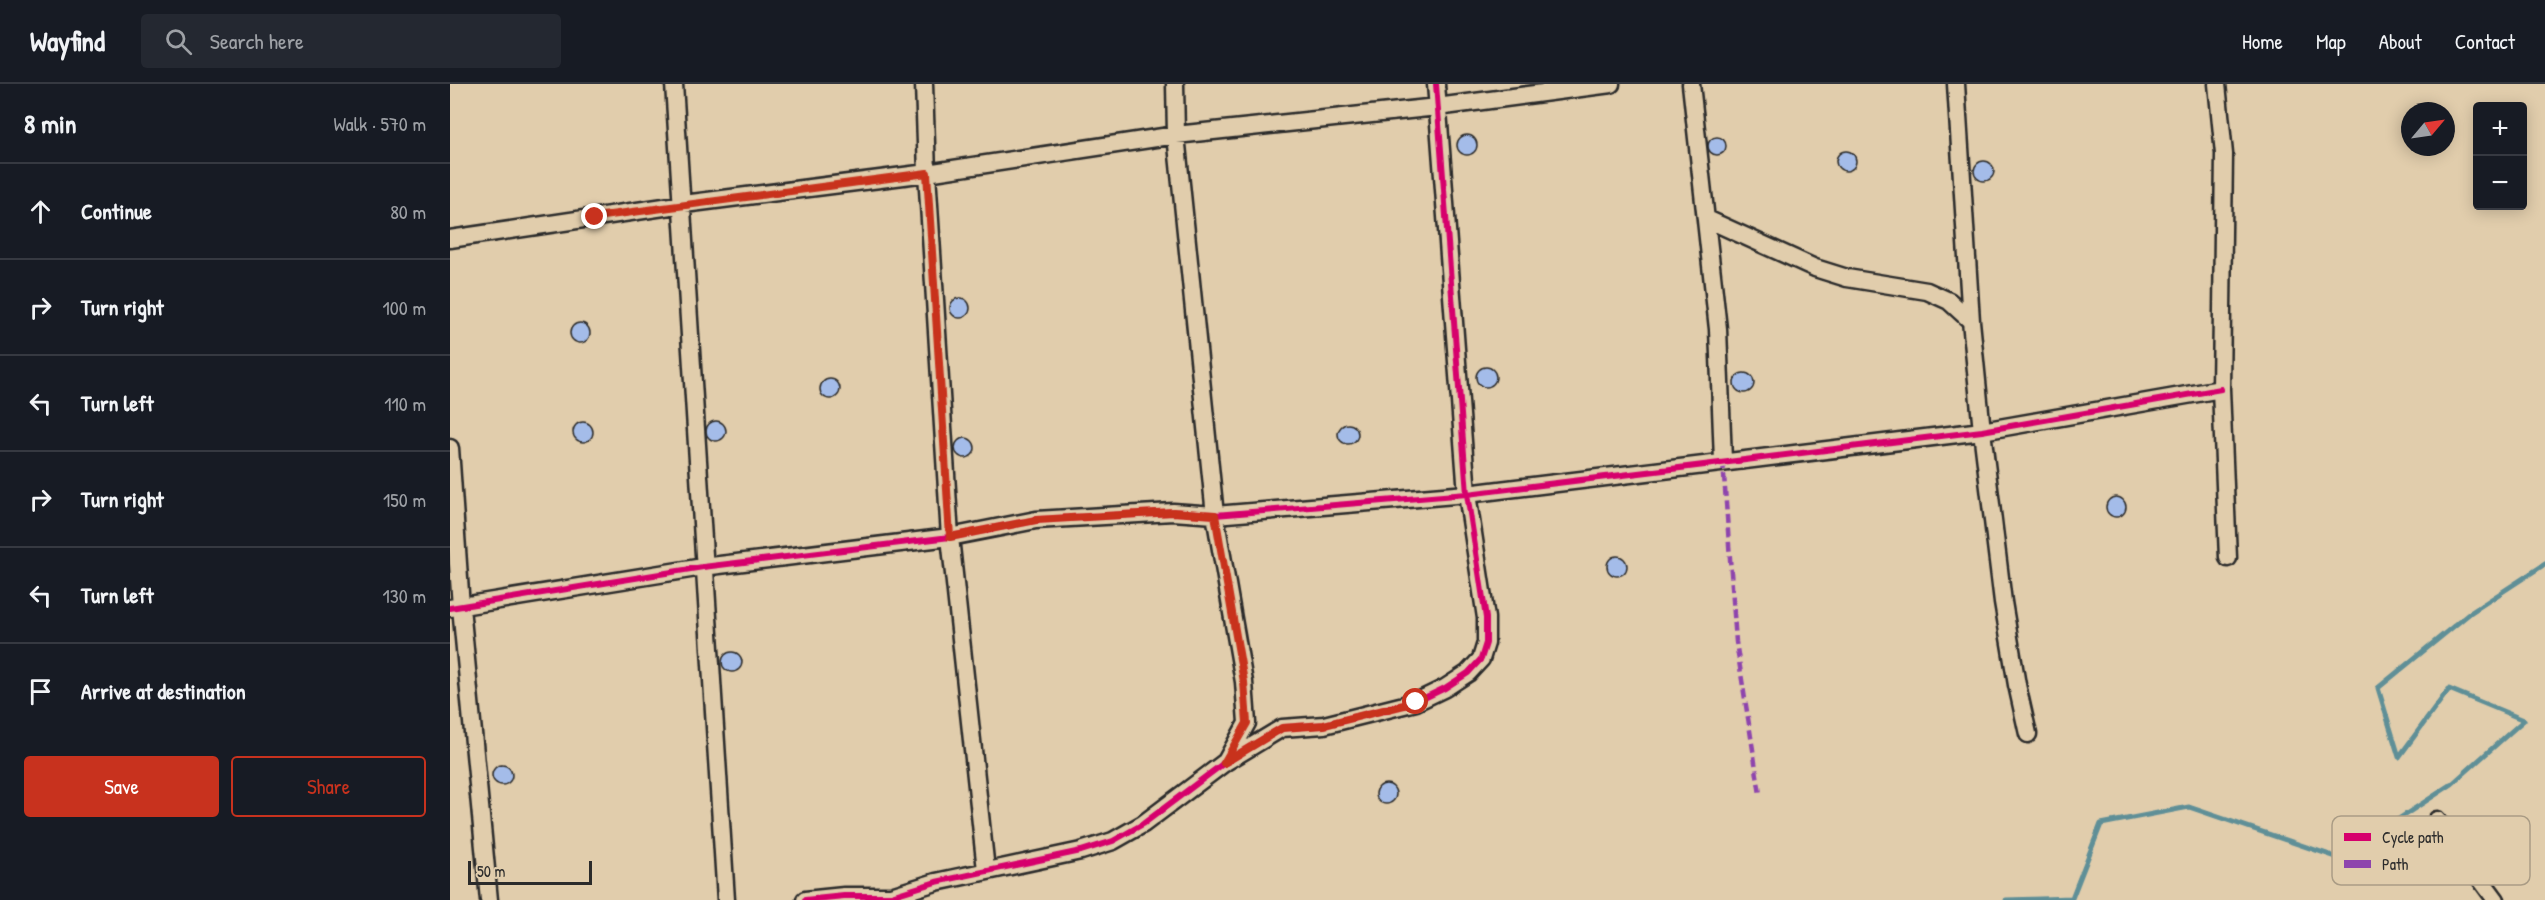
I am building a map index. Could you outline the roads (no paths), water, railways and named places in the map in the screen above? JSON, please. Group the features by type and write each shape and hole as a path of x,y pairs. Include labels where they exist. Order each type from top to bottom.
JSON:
{"street":[{"path":"674,84 684,204 703,567 726,900"},
{"path":"924,84 927,173 950,537 986,870"},
{"path":"1175,84 1176,135 1215,515 1244,682 1247,723 1224,763"},
{"path":"805,900 844,896 891,896 986,870 1081,851 1113,841 1143,824 1224,763 1282,728 1324,725 1416,702 1445,688 1468,673 1481,659 1486,643 1486,618 1467,494 1436,84"},
{"path":"450,239 684,204 927,173 1176,135 1437,107 1611,84"},
{"path":"1691,84 1718,329 1723,461"},
{"path":"1956,84 1971,321 1982,431 2003,602 2016,685 2028,734"},
{"path":"2217,84 2224,154 2221,389 2228,558"},
{"path":"1707,219 1815,268 1836,275 1927,291 1949,301 1971,321"},
{"path":"456,607 703,567 950,537 1036,520 1173,512 1215,515 1467,494 1982,431 2221,389"},
{"path":"450,448 456,607 489,900"},
{"path":"2485,885 2496,900"}],"waterway":[{"path":"2403,816 2452,784 2524,720 2449,689 2399,757 2378,688 2470,613 2545,564"},
{"path":"2006,900 2072,898 2101,824 2189,807 2332,856"}]}
